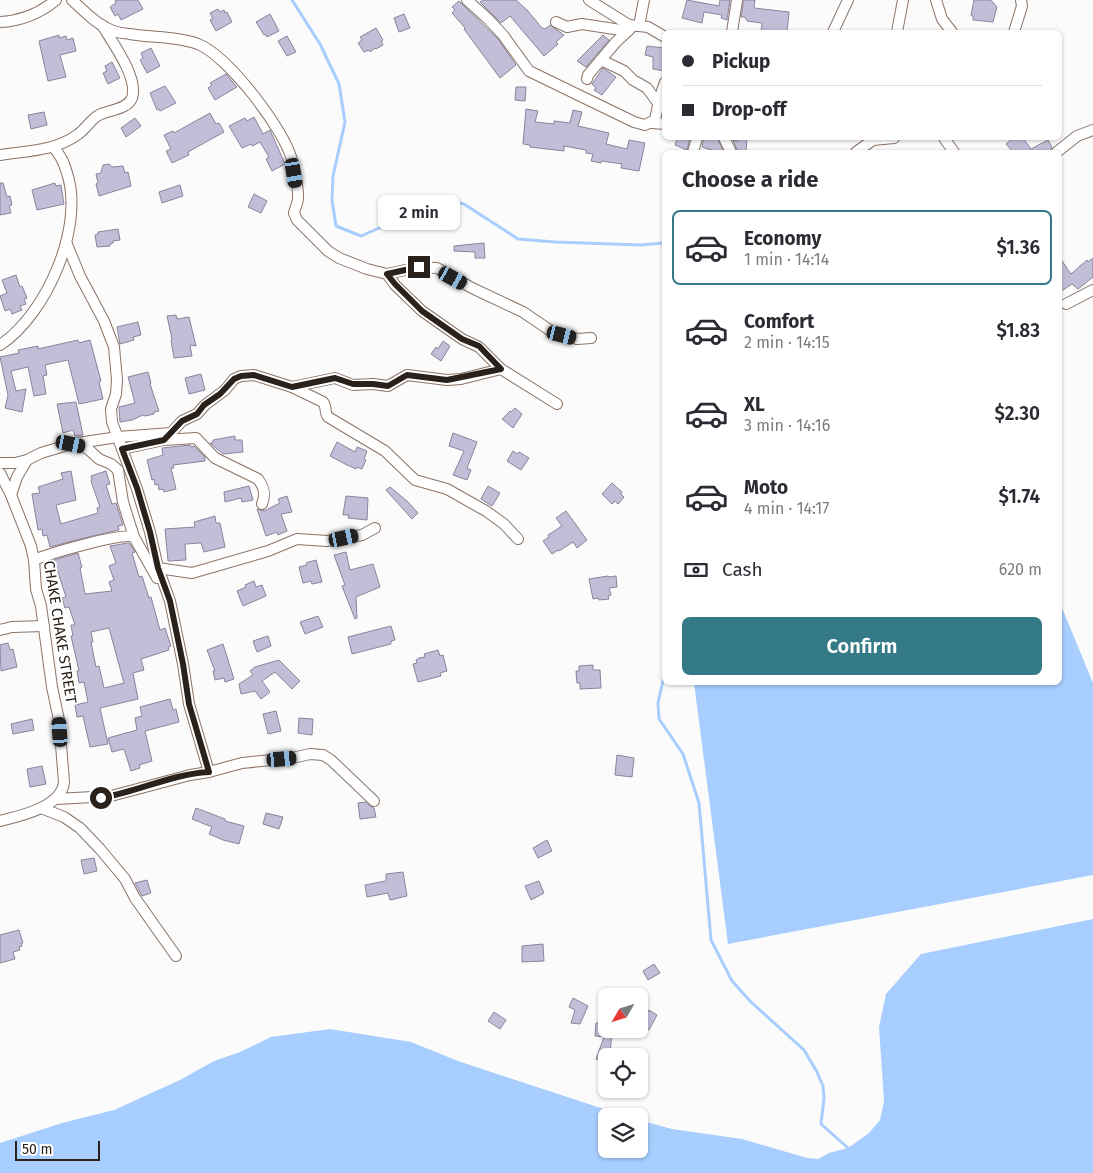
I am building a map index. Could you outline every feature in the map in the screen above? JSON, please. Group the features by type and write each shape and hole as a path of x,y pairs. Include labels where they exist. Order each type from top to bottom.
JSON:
{"street":[{"path":"0,22 10,22 42,11 56,0"},
{"path":"72,0 101,24 116,32 182,39 200,45 219,58 242,80 267,114 284,141 292,159 298,198 294,213 297,220 328,251 339,258 367,269 387,274 419,267 437,268 472,288 523,312 551,332 578,339 591,338"},
{"path":"467,0 503,35 529,71 634,122 645,125 662,124"},
{"path":"589,0 633,28"},
{"path":"587,79 601,60 633,28 644,0"},
{"path":"732,30 737,0"},
{"path":"834,30 848,0"},
{"path":"897,30 903,0"},
{"path":"936,0 942,19 950,30"},
{"path":"1015,30 1022,6 1021,0"},
{"path":"556,22 567,27 582,24 633,28 648,27 662,35"},
{"path":"0,155 53,147 78,135 91,120 109,110 127,105 132,98 133,91 127,69 101,24"},
{"path":"601,60 624,71 633,80 647,88 658,103"},
{"path":"652,123 655,120 662,91"},
{"path":"1060,150 1078,136 1093,130"},
{"path":"859,150 873,140"},
{"path":"0,345 19,330 43,298 66,242 71,216 70,182 62,157 53,147"},
{"path":"66,242 80,276 104,321 114,347 116,394 110,413 137,488 158,568 167,592 183,664 189,704 209,772"},
{"path":"387,274 422,311 462,339 479,346 501,369 557,404"},
{"path":"1066,304 1093,290"},
{"path":"292,387 335,378 353,384 388,386 407,375 447,380 501,369"},
{"path":"122,449 167,436 182,421 197,414 204,405 220,394 237,377 254,375 292,387 323,402 328,417 385,451 415,480 447,489 467,499 504,524 518,539"},
{"path":"0,463 15,464 41,453 71,444 118,436 196,438 215,458 258,479 265,497 262,504"},
{"path":"71,444 88,449 118,470 123,502 134,537 150,567 167,592"},
{"path":"10,495 20,470 28,460"},
{"name":"CHAKE CHAKE STREET","path":"0,473 34,560 36,589 41,606 52,687 59,720 63,772 62,790 56,799"},
{"path":"158,568 192,572 268,551 297,539 327,542 362,535 375,528"},
{"path":"34,560 50,553 116,537 128,535 134,537"},
{"path":"0,630 12,627 44,626"},
{"path":"0,821 41,808 56,799 111,796 242,763 292,758 310,754 323,755 331,760 374,801"},
{"path":"41,808 64,817 80,828 100,849 125,880 135,898 176,956"}],"water":[{"path":"1062,608 1093,683 1093,875 728,944 694,685 1062,685"},
{"path":"1093,919 1093,1173 0,1173 0,1143 62,1123 114,1110 180,1080 214,1061 240,1052 271,1037 330,1029 411,1042 458,1061 601,1108 598,1108 598,1158 648,1158 648,1122 672,1129 742,1139 807,1158 818,1159 829,1153 848,1148 869,1133 880,1120 884,1101 879,1027 886,994 921,954"}],"building":[{"path":"115,0 138,0 143,9 121,20 118,14 115,16 110,7 116,3"},
{"path":"483,0 516,0 542,28 545,29 550,25 564,35 556,42 558,44 544,56 510,16 501,23 480,2"},
{"path":"687,0 719,6 720,0 730,0 727,20 721,18 722,15 704,12 702,23 682,18"},
{"path":"744,0 755,0 754,8 789,12 787,30 761,30 762,23 747,21 745,17 741,17"},
{"path":"974,0 991,0 997,7 993,22 973,20 971,15"},
{"path":"459,1 498,39 516,65 500,78 465,28 452,13 455,10 452,7"},
{"path":"218,9 220,12 224,10 225,13 227,12 232,22 216,31 210,20 213,19 210,13"},
{"path":"270,14 279,31 267,37 256,22"},
{"path":"404,14 410,28 399,32 394,18"},
{"path":"376,28 383,40 381,41 383,45 370,52 369,50 364,52 358,43 362,40 360,37"},
{"path":"59,35 59,38 66,36 67,40 73,38 76,51 60,55 66,77 48,81 39,41"},
{"path":"603,35 609,40 586,67 577,61"},
{"path":"287,36 296,52 287,56 278,41"},
{"path":"647,46 662,48 662,70 653,69 653,57 645,55"},
{"path":"151,48 160,66 147,73 140,60 143,58 141,53"},
{"path":"112,62 120,78 108,84 103,73 107,71 105,66"},
{"path":"603,68 616,77 602,95 594,90 596,88 592,84"},
{"path":"226,74 237,87 215,100 208,88 212,85 210,83"},
{"path":"165,86 176,103 160,111 159,109 157,110 150,93"},
{"path":"516,87 526,87 525,101 515,100"},
{"path":"526,109 538,111 535,122 554,124 554,121 570,123 573,110 582,112 578,126 609,133 606,144 627,149 629,140 645,143 639,171 621,168 622,164 591,161 593,154 586,153 586,150 564,146 564,151 530,147 530,145 523,144"},
{"path":"44,112 47,125 31,129 28,115"},
{"path":"210,113 216,124 219,123 224,132 188,152 189,155 172,163 166,151 171,149 164,135 173,131 174,133"},
{"path":"254,117 263,134 270,130 285,164 272,171 266,159 269,157 260,142 242,148 229,126 245,118 247,121"},
{"path":"135,118 141,126 126,137 121,128"},
{"path":"676,140 690,140 687,150 675,145"},
{"path":"704,140 718,140 723,150 712,150 702,147"},
{"path":"733,140 747,140 746,150 737,150"},
{"path":"1011,140 1024,140 1031,149 1048,140 1052,147 1051,150 1011,150 1006,144"},
{"path":"109,164 112,167 123,166 125,173 128,172 131,186 99,196 96,174 101,173 103,165"},
{"path":"0,183 3,183 7,197 10,196 12,205 9,206 11,213 0,215"},
{"path":"55,183 56,186 61,185 64,204 37,210 32,190"},
{"path":"180,185 183,196 162,203 159,192"},
{"path":"254,194 267,201 261,213 248,207"},
{"path":"118,229 120,240 113,241 110,246 97,247 95,235 98,232"},
{"path":"484,243 485,258 475,258 475,252 454,251 454,246"},
{"path":"1093,258 1093,277 1078,289 1072,284 1062,291 1062,261 1071,274 1087,260 1088,262"},
{"path":"16,275 20,287 22,286 27,298 24,299 26,304 20,306 22,310 12,314 10,309 5,311 0,296 7,293 2,280"},
{"path":"176,315 177,319 189,317 196,346 190,345 192,356 174,358 167,316"},
{"path":"138,322 141,335 133,337 134,340 120,344 117,327"},
{"path":"78,340 79,343 90,340 101,381 99,382 103,399 79,404 68,360 45,365 47,375 43,376 46,394 34,396 28,367 11,371 16,391 26,389 22,412 5,408 8,395 0,357 19,353 18,350 38,346 38,349"},
{"path":"443,341 450,346 441,361 431,354 436,347 438,349"},
{"path":"148,372 159,411 154,412 154,414 143,415 132,420 120,422 119,407 135,403 128,377"},
{"path":"201,374 205,390 189,394 185,378"},
{"path":"76,402 83,435 75,436 73,430 63,433 57,404"},
{"path":"515,408 522,414 513,428 502,419"},
{"path":"453,433 477,442 467,468 471,470 467,480 453,475 464,451 449,446"},
{"path":"235,436 235,440 242,440 243,452 223,454 210,443 213,443 213,440"},
{"path":"337,442 355,452 357,447 367,451 362,469 357,467 356,469 330,456"},
{"path":"190,445 191,447 194,446 205,457 205,461 173,465 174,468 171,468 176,489 164,492 163,489 159,490 158,484 155,485 154,479 152,480 147,460 163,455 162,448"},
{"path":"513,451 529,458 521,470 507,461"},
{"path":"71,471 76,500 56,505 61,524 98,513 97,508 100,507 91,476 106,471 110,484 106,485 112,504 116,503 123,525 118,526 119,530 50,547 47,535 43,536 42,529 38,530 32,494 40,493 38,487 63,479 61,473"},
{"path":"612,483 622,492 621,494 624,497 618,504 615,501 612,504 602,494"},
{"path":"249,486 253,500 242,502 241,498 225,502 224,492"},
{"path":"488,486 500,493 492,506 481,499"},
{"path":"390,487 418,513 412,519 386,490"},
{"path":"287,496 292,512 281,514 287,531 278,535 277,532 266,536 257,509 264,511 280,503 278,499"},
{"path":"346,496 368,498 367,520 348,518 349,515 343,515"},
{"path":"566,511 587,540 577,548 573,542 552,554 543,541 549,537 548,535 562,526 556,518"},
{"path":"215,516 216,523 220,523 225,547 204,552 201,543 185,544 186,560 168,561 165,529 195,527 194,522"},
{"path":"128,543 135,552 132,553 139,577 142,576 149,598 151,597 160,630 165,628 171,646 168,647 169,650 141,659 144,670 133,673 138,699 100,708 108,744 90,747 83,716 77,717 75,705 88,702 84,682 79,683 77,671 79,671 71,636 73,636 71,625 75,625 69,607 65,608 62,598 66,597 54,560 78,553 82,567 80,568 85,594 112,591 109,582 114,580 109,566 116,563 110,546","holes":["109,628 124,683 104,688 99,666 96,667 91,632"]},
{"path":"346,552 350,570 373,564 380,587 356,597 357,618 355,619 342,586 345,585 334,555"},
{"path":"316,560 322,582 312,584 311,581 303,583 299,567"},
{"path":"616,576 617,587 609,588 611,595 608,596 609,599 593,599 589,579"},
{"path":"254,581 256,587 262,585 266,596 243,606 237,591"},
{"path":"318,616 323,627 305,634 300,622"},
{"path":"391,626 395,640 391,641 391,644 352,654 348,637"},
{"path":"268,636 271,646 257,652 253,641"},
{"path":"8,643 10,650 13,649 17,667 1,671 0,645"},
{"path":"223,644 234,679 225,682 224,678 215,680 213,671 215,671 207,650"},
{"path":"438,650 440,656 443,655 447,671 440,673 441,676 418,682 413,664 417,663 416,660 419,658 425,657 424,654"},
{"path":"279,660 300,681 292,689 275,672 262,681 270,692 261,699 255,691 241,694 239,684 253,675 250,671 255,667"},
{"path":"593,665 593,670 600,670 601,688 580,689 580,683 577,683 576,671 579,671 579,666"},
{"path":"170,699 173,710 176,709 179,722 145,731 152,761 139,765 140,768 131,771 124,749 112,752 108,738 137,730 135,718 142,716 140,707"},
{"path":"276,711 281,731 268,734 263,714"},
{"path":"299,718 313,719 312,735 298,733"},
{"path":"32,719 34,730 13,734 11,724"},
{"path":"617,755 634,758 632,777 615,775"},
{"path":"42,766 46,784 30,787 27,769"},
{"path":"365,802 374,808 376,817 360,819 358,803"},
{"path":"196,808 225,819 225,821 244,826 239,844 209,834 212,827 192,819"},
{"path":"266,813 283,817 279,829 263,824"},
{"path":"547,840 552,851 538,858 533,848"},
{"path":"94,858 97,871 84,874 81,860"},
{"path":"403,872 407,896 390,900 388,893 367,897 365,885 386,881 386,874"},
{"path":"147,880 151,893 142,896 135,883"},
{"path":"539,881 544,893 531,900 525,886"},
{"path":"19,930 23,943 19,947 20,950 13,952 15,959 0,963 0,935"},
{"path":"543,944 544,961 522,962 522,946"},
{"path":"654,964 660,973 648,980 643,971"},
{"path":"573,998 588,1006 580,1024 571,1023 575,1010 569,1007"},
{"path":"649,1010 657,1015 649,1030 648,1029"},
{"path":"494,1012 506,1020 500,1029 488,1021"},
{"path":"596,1023 598,1023 598,1036 595,1036"},
{"path":"604,1038 611,1038 611,1048 600,1048"}],"waterway":[{"path":"292,0 320,44 339,84 345,122 333,176 332,200 336,226 361,236 445,199 464,204 518,239 640,245 662,243"},
{"path":"662,685 658,703 659,719 683,754 699,803 711,940 732,981 751,1002 804,1050 823,1086 824,1098 821,1124 848,1148"}],"route":[{"path":"101,798 202,772 209,772 189,704 170,601 158,568 137,488 122,449 164,440 182,421 197,414 204,405 220,394 234,379 241,376 254,375 292,387 335,378 353,384 388,386 404,376 412,374 447,380 460,379 501,369 479,346 462,339 422,311 387,274 419,267"}]}
